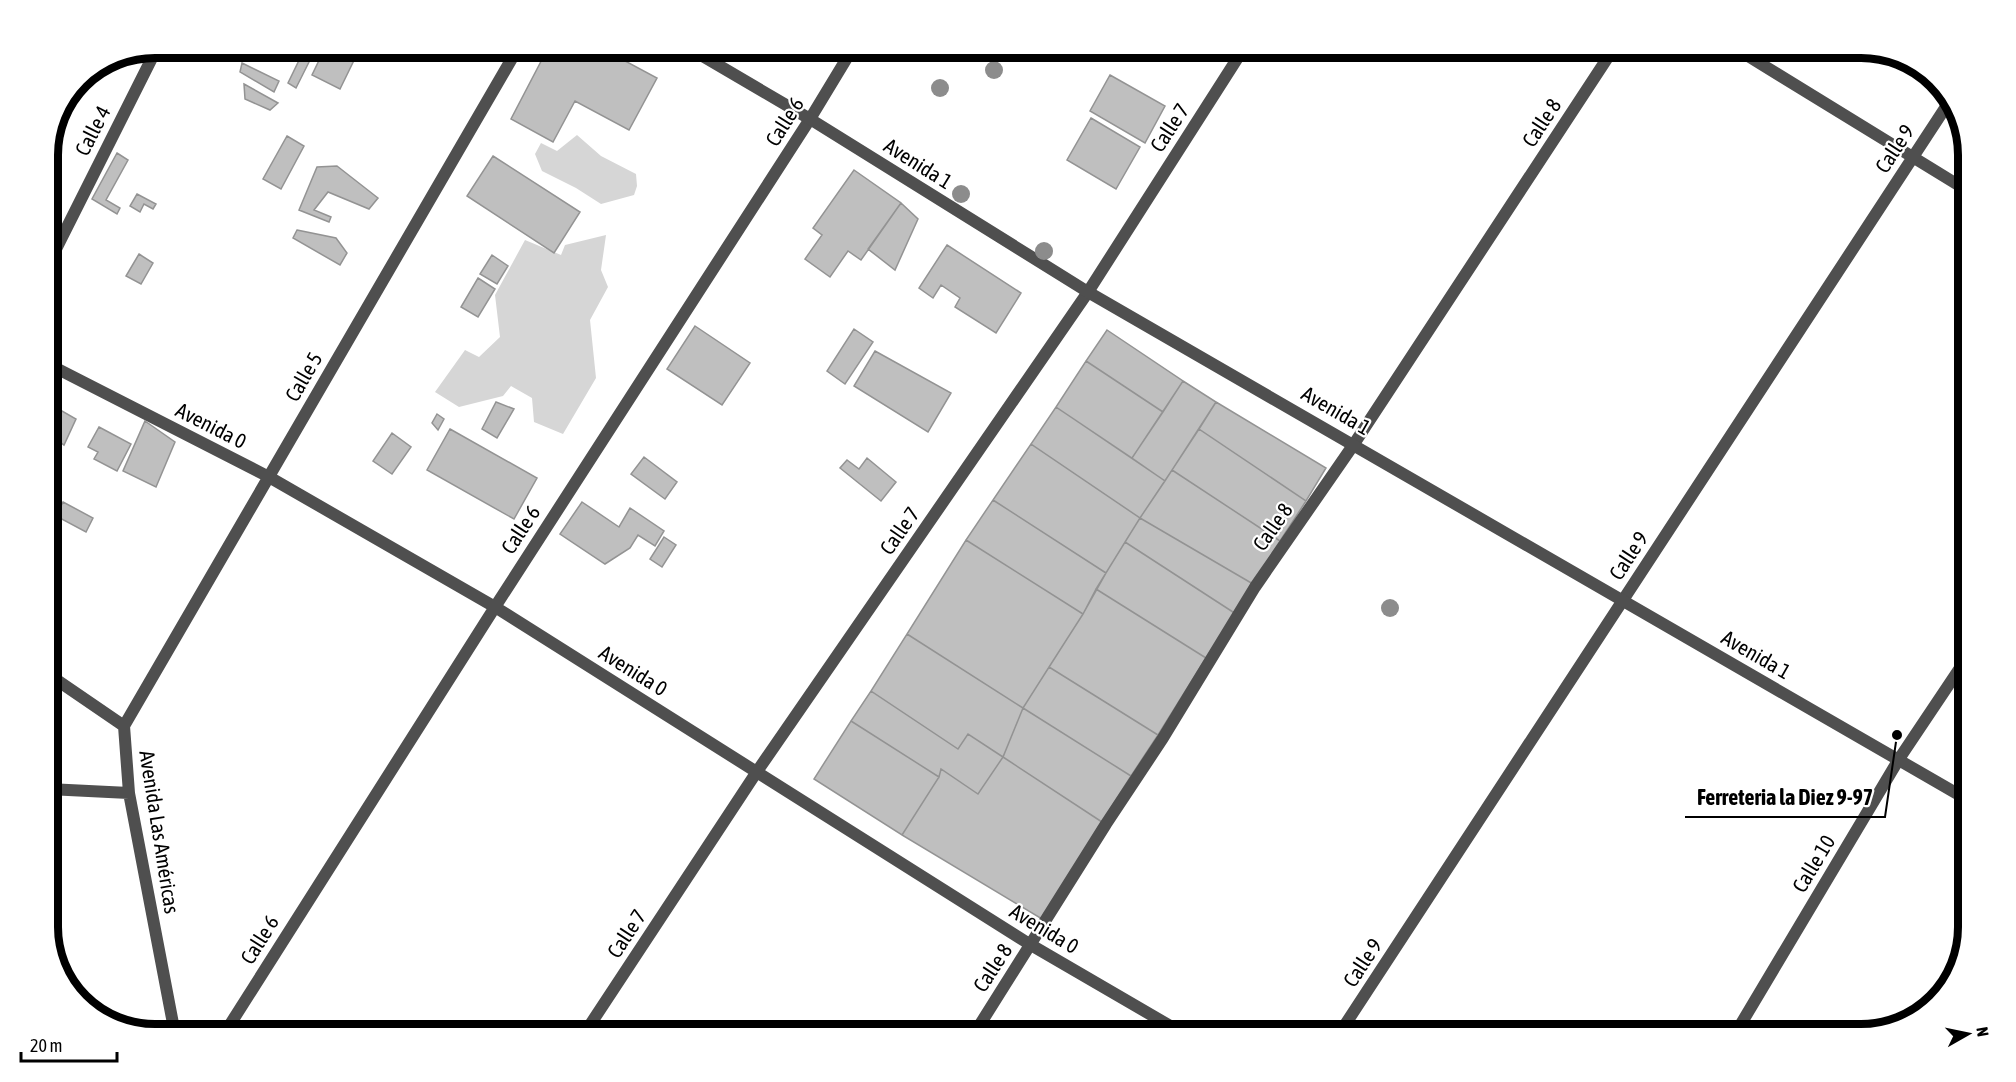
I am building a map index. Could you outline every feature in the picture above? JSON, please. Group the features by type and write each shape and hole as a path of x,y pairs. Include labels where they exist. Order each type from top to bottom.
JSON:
{"street":[{"name":"Calle 4","path":"59,243 151,58"},
{"name":"Calle 5","path":"124,726 512,58"},
{"name":"Avenida 1","path":"706,58 810,119 1088,292 1958,794"},
{"name":"Calle 6","path":"230,1024 847,58"},
{"name":"Calle 7","path":"591,1024 756,773 1088,292 1238,58"},
{"name":"Calle 8","path":"980,1024 1163,738 1255,587 1354,444 1607,58"},
{"path":"1751,58 1957,184"},
{"name":"Calle 9","path":"1346,1024 1945,108"},
{"name":"Avenida 0","path":"59,370 269,477 495,607 1031,945 1167,1024"},
{"name":"Calle 10","path":"1741,1024 1899,759 1958,671"},
{"name":"Avenida Las Américas","path":"59,682 124,726 129,793 173,1024"},
{"path":"59,790 129,793"}],"shaded area":[{"path":"577,135 601,156 636,174 637,186 634,195 601,204 542,171 535,154 541,143 557,151"},
{"path":"606,235 601,270 608,287 590,320 596,378 563,434 534,422 532,398 511,386 503,396 459,407 435,392 465,350 479,357 500,337 495,295 525,240 561,255 565,245"}],"building":[{"path":"300,58 311,58 296,88 288,83"},
{"path":"320,58 355,58 340,89 312,75"},
{"path":"543,58 620,58 657,78 629,130 575,101 553,142 511,119"},
{"path":"242,63 279,81 274,92 240,72"},
{"path":"1110,75 1165,106 1145,143 1090,111"},
{"path":"244,84 278,103 270,110 245,99"},
{"path":"1091,118 1140,147 1116,189 1067,160"},
{"path":"287,136 304,146 281,189 263,179"},
{"path":"117,153 128,160 106,200 120,208 117,214 92,199"},
{"path":"493,156 580,212 554,253 467,196"},
{"path":"337,166 378,198 369,209 328,192 314,210 331,217 329,222 299,210 317,167"},
{"path":"854,170 901,203 861,260 848,251 830,277 805,259 822,235 813,228"},
{"path":"137,194 156,204 153,209 144,204 140,212 130,206"},
{"path":"901,203 918,219 895,270 868,249"},
{"path":"297,230 336,238 347,253 340,265 293,238"},
{"path":"947,245 1021,293 996,333 955,307 960,298 941,285 933,298 919,288"},
{"path":"139,254 153,263 141,284 126,276"},
{"path":"492,255 508,266 497,284 480,274"},
{"path":"478,278 495,289 478,317 461,307"},
{"path":"695,326 750,363 722,405 667,369"},
{"path":"854,329 873,342 845,384 827,371"},
{"path":"1107,330 1183,381 1163,412 1086,361"},
{"path":"875,351 951,393 928,432 854,386"},
{"path":"1086,361 1163,412 1132,458 1056,407"},
{"path":"1183,381 1216,402 1165,481 1132,458"},
{"path":"496,402 514,409 497,438 482,429"},
{"path":"1216,402 1326,468 1306,501 1199,429"},
{"path":"1056,407 1165,481 1140,518 1031,444"},
{"path":"59,409 76,419 64,445 59,441"},
{"path":"437,414 444,419 438,430 432,423"},
{"path":"145,421 175,442 156,487 123,471"},
{"path":"99,427 131,444 117,471 94,459 98,452 88,447"},
{"path":"450,429 537,478 514,519 427,470"},
{"path":"1199,429 1306,501 1280,541 1172,470"},
{"path":"392,433 411,447 392,474 373,461"},
{"path":"1031,444 1140,518 1106,573 993,500"},
{"path":"644,457 677,482 665,499 631,474"},
{"path":"867,458 896,482 881,501 840,468 847,460 859,469"},
{"path":"1172,470 1280,541 1253,584 1140,518"},
{"path":"993,500 1106,573 1083,614 966,540"},
{"path":"63,502 93,518 86,532 59,518 59,510"},
{"path":"582,502 619,527 630,508 664,531 655,546 638,535 630,548 605,564 560,534"},
{"path":"1140,518 1253,584 1236,614 1125,542"},
{"path":"664,537 676,545 662,567 650,559"},
{"path":"966,540 1083,614 1023,708 907,634"},
{"path":"1125,542 1236,614 1206,658 1096,589"},
{"path":"1096,589 1206,658 1158,735 1049,667"},
{"path":"907,634 1023,708 1003,757 968,734 958,749 871,691"},
{"path":"1049,667 1158,735 1131,776 1023,708"},
{"path":"871,691 958,749 968,734 1003,757 978,794 941,769 939,777 851,721"},
{"path":"1023,708 1131,776 1102,822 1003,757"},
{"path":"851,721 939,777 902,835 814,779"},
{"path":"1003,757 1102,822 1042,919 902,835 939,777 941,769 978,794"}],"place":[{"name":"Ferreteria la Diez 9-97","path":"1897,735"}]}
